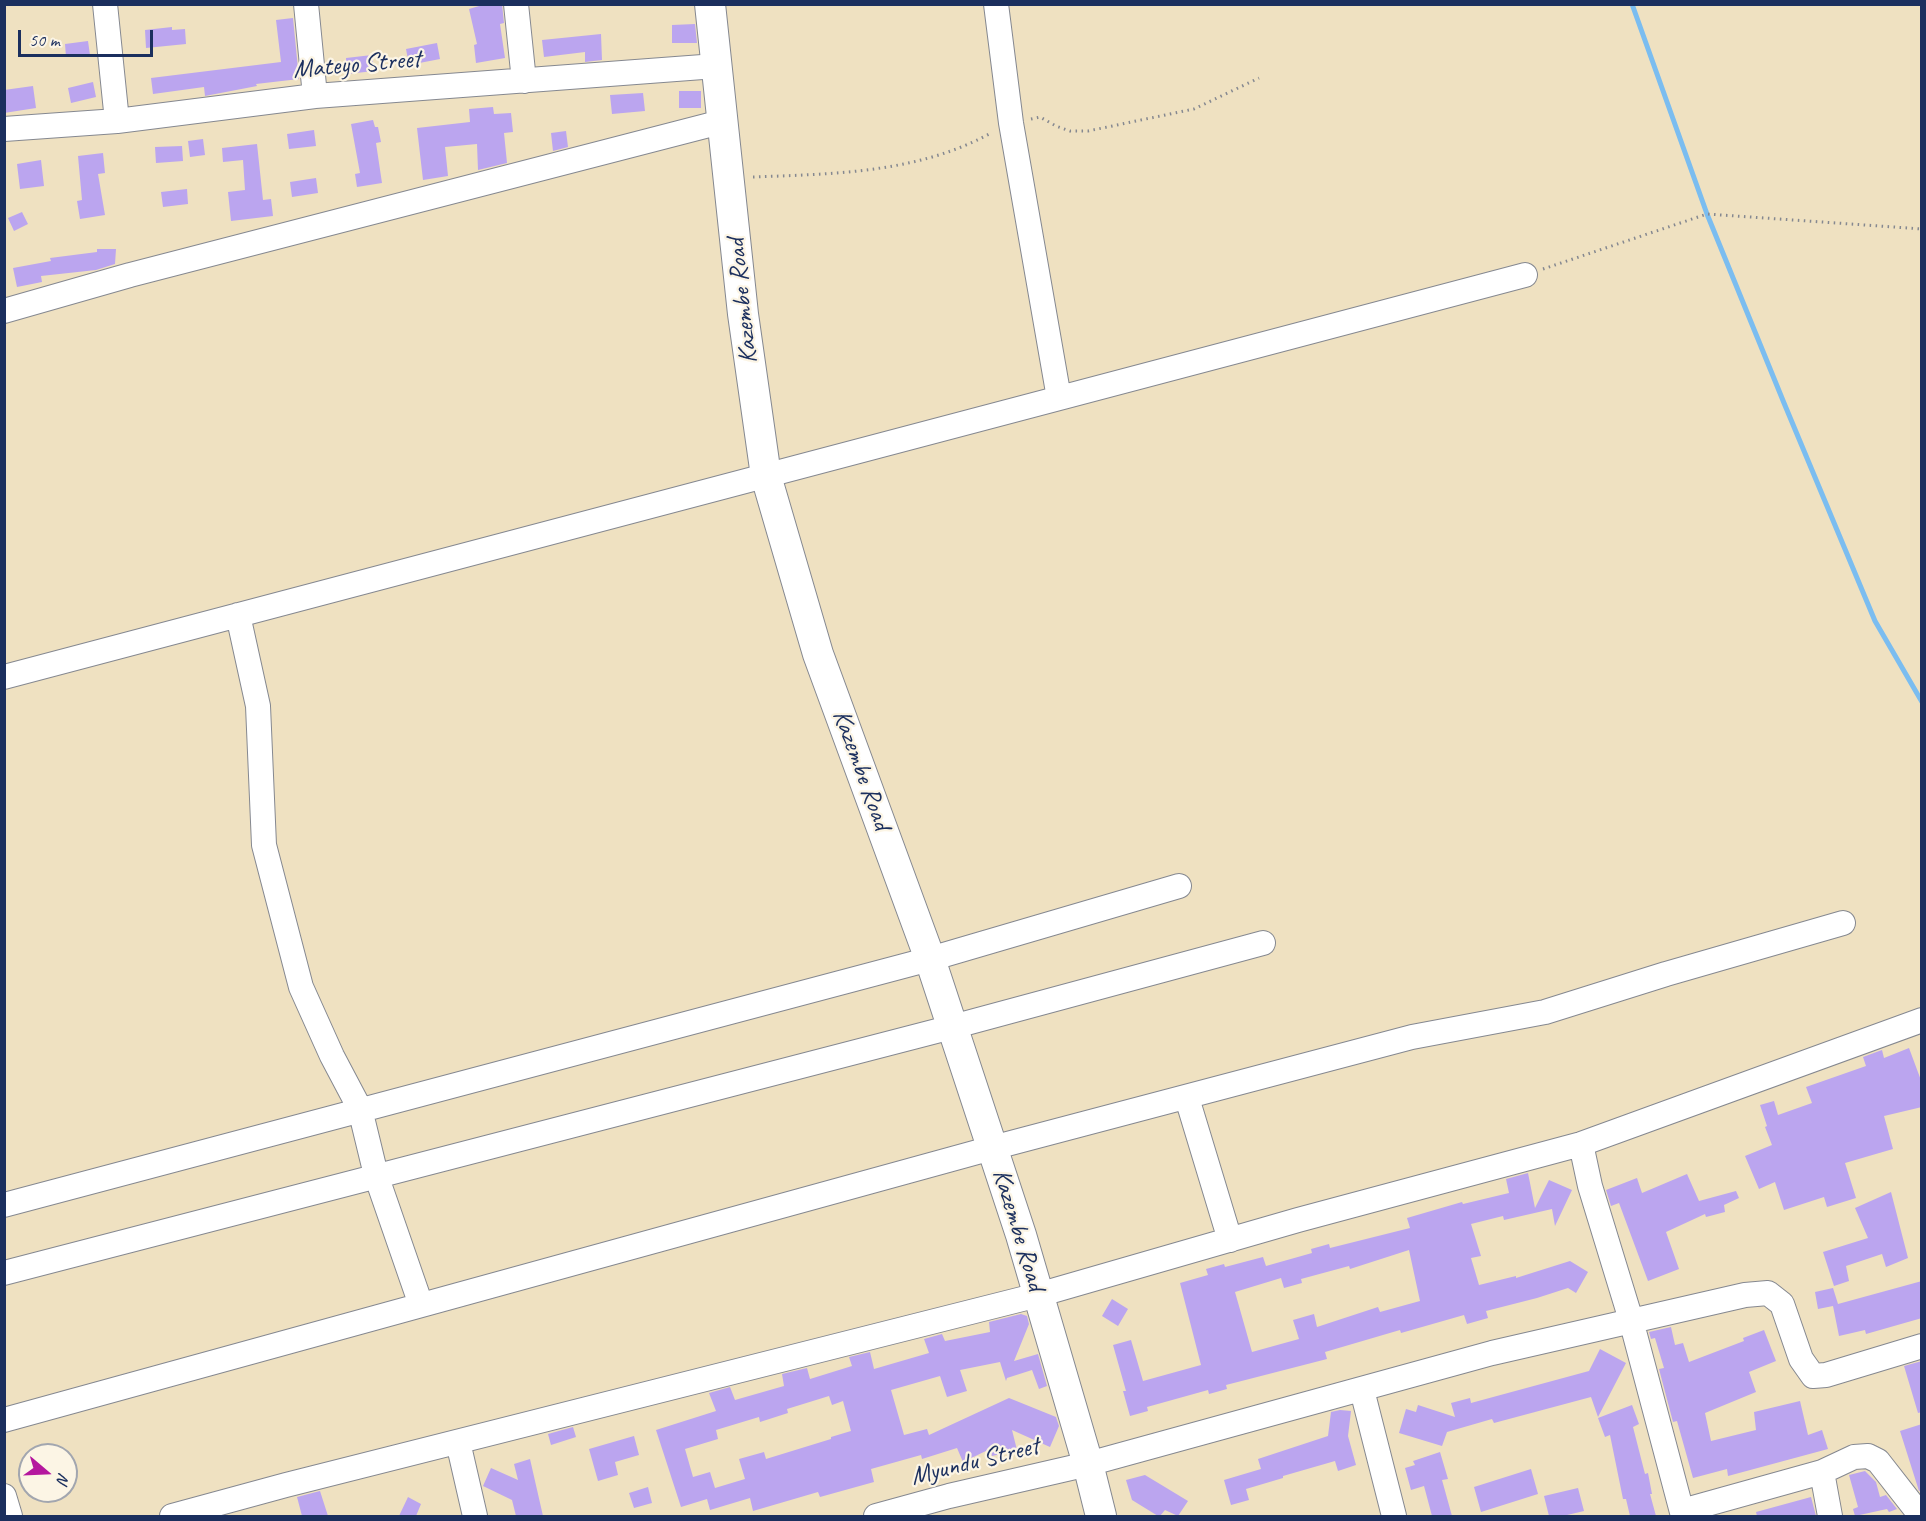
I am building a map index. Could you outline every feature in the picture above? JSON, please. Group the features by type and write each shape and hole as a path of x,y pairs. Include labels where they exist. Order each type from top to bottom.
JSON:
{"main road":[{"name":"Kazembe Road","path":"710,4 744,325 766,476 818,654 930,959 992,1148 1038,1295 1101,1516"}],"street":[{"path":"105,4 117,121"},
{"path":"306,4 315,96"},
{"path":"516,4 524,81"},
{"path":"996,4 1011,123 1059,398"},
{"name":"Mateyo Street","path":"4,129 117,121 315,96 716,66"},
{"path":"4,311 130,275 721,122"},
{"path":"4,677 1525,275"},
{"path":"238,615 258,706 264,845 301,987 332,1056 360,1109 376,1175 421,1305"},
{"path":"4,1205 930,959 1179,886"},
{"path":"4,1420 992,1148 1412,1037 1545,1012 1843,923"},
{"path":"4,1273 952,1027 1263,943"},
{"path":"172,1516 286,1485 1038,1295 1230,1239 1581,1144 1922,1020"},
{"path":"1187,1098 1230,1239"},
{"path":"1581,1144 1590,1186 1631,1320 1682,1514 1822,1472 1854,1456 1868,1456 1878,1461 1917,1504"},
{"name":"Myundu Street","path":"876,1516 952,1506 1088,1464 1492,1353 1745,1295 1768,1293 1782,1304 1801,1359 1813,1376 1826,1375 1922,1346"},
{"path":"1362,1390 1394,1516"},
{"path":"458,1442 475,1516"},
{"path":"1822,1472 1830,1516"},
{"path":"4,1496 10,1516"}],"path":[{"path":"1525,275 1707,214 1922,229"}],"building":[{"path":"486,4 502,4 504,23 500,24 505,58 476,63 474,45 477,44 469,9"},
{"path":"293,18 299,79 256,84 257,86 205,96 204,87 153,94 151,78 281,62 276,20"},
{"path":"695,24 697,43 672,43 672,25"},
{"path":"172,27 172,30 185,29 186,44 146,48 145,30"},
{"path":"601,34 602,60 585,62 585,52 544,57 542,40"},
{"path":"88,41 90,55 66,57 65,44"},
{"path":"437,43 440,59 409,65 406,49"},
{"path":"372,55 374,71 347,74 346,58"},
{"path":"93,82 96,97 71,103 68,88"},
{"path":"33,86 36,108 4,113 4,90"},
{"path":"679,91 701,91 701,108 679,108"},
{"path":"643,93 645,111 612,114 610,95"},
{"path":"493,107 494,114 511,113 513,132 504,133 507,163 478,170 477,144 445,147 448,176 423,180 417,128 470,122 469,109"},
{"path":"373,120 375,127 378,127 381,142 376,143 382,183 357,187 355,174 360,173 351,124"},
{"path":"314,130 316,146 289,149 287,134"},
{"path":"566,131 568,147 553,151 551,133"},
{"path":"203,139 205,155 190,157 188,141"},
{"path":"257,144 263,200 271,199 273,216 231,221 228,192 245,190 243,160 223,162 222,148"},
{"path":"182,146 183,161 156,163 155,147"},
{"path":"103,153 105,173 98,174 105,215 80,219 77,201 82,200 78,156"},
{"path":"41,160 44,186 20,189 17,164"},
{"path":"316,178 318,193 292,197 290,182"},
{"path":"187,189 188,204 163,207 161,192"},
{"path":"22,212 28,224 14,231 8,218"},
{"path":"97,249 116,249 115,264 96,270 41,276 42,282 17,287 13,268 51,261 50,258 97,252"},
{"path":"1909,1048 1922,1083 1922,1107 1884,1116 1893,1149 1845,1163 1856,1198 1827,1207 1824,1197 1784,1210 1775,1182 1759,1189 1745,1156 1772,1145 1760,1105 1774,1101 1778,1115 1812,1103 1806,1087 1866,1066 1863,1057 1882,1050 1884,1058"},
{"path":"1528,1173 1535,1208 1549,1180 1572,1190 1555,1226 1552,1209 1504,1220 1503,1216 1471,1224 1481,1256 1471,1258 1479,1285 1516,1276 1516,1278 1570,1261 1588,1272 1576,1293 1568,1288 1486,1311 1488,1318 1467,1324 1464,1315 1401,1333 1400,1330 1325,1352 1327,1359 1226,1385 1227,1389 1209,1394 1208,1390 1147,1407 1148,1411 1130,1416 1123,1391 1126,1391 1113,1345 1131,1340 1143,1381 1201,1365 1180,1283 1208,1275 1206,1269 1224,1264 1225,1267 1263,1257 1266,1266 1312,1253 1311,1249 1329,1244 1330,1248 1410,1228 1407,1218 1462,1202 1463,1204 1509,1193 1506,1179","holes":["1409,1250 1420,1301 1380,1312 1378,1307 1317,1327 1314,1314 1293,1320 1299,1339 1252,1352 1235,1292 1281,1278 1284,1288 1302,1283 1301,1279 1349,1266 1350,1269"]},
{"path":"1687,1174 1699,1201 1736,1191 1739,1198 1724,1205 1725,1212 1706,1217 1705,1214 1666,1232 1679,1269 1648,1281 1619,1203 1611,1206 1606,1190 1637,1178 1642,1193"},
{"path":"1891,1192 1908,1258 1886,1267 1882,1254 1846,1266 1849,1281 1834,1286 1823,1252 1868,1238 1855,1208"},
{"path":"1922,1281 1922,1318 1866,1334 1865,1330 1839,1336 1833,1306 1818,1309 1815,1292 1833,1288 1838,1304"},
{"path":"1112,1299 1128,1309 1118,1326 1102,1316"},
{"path":"1021,1314 1027,1316 1029,1324 1014,1361 1038,1354 1047,1386 1039,1389 1032,1370 1007,1378 1006,1381 1000,1362 960,1370 967,1391 947,1397 940,1376 891,1390 904,1435 927,1429 929,1435 1009,1398 1056,1417 1059,1426 1050,1447 1012,1430 1017,1450 992,1456 990,1449 963,1462 957,1448 922,1459 921,1455 871,1469 874,1482 820,1497 818,1492 753,1511 750,1498 710,1510 707,1499 681,1507 656,1430 716,1411 709,1393 730,1387 735,1400 784,1386 782,1374 807,1368 810,1379 852,1366 849,1357 870,1352 874,1369 929,1353 924,1339 942,1334 945,1341 990,1332 989,1322","holes":["829,1396 832,1405 843,1401 851,1431 766,1459 764,1452 739,1459 745,1479 715,1488 710,1472 693,1477 685,1449 718,1439 716,1430 759,1417 760,1422 788,1413 787,1409"]},
{"path":"1671,1327 1675,1345 1683,1343 1689,1362 1744,1341 1743,1338 1764,1330 1776,1361 1749,1372 1756,1392 1705,1413 1711,1441 1756,1430 1754,1412 1800,1401 1808,1435 1822,1430 1828,1449 1728,1476 1727,1469 1693,1478 1677,1421 1673,1422 1659,1369 1664,1368 1655,1338 1651,1339 1649,1332"},
{"path":"1600,1349 1626,1363 1598,1417 1591,1397 1494,1423 1492,1419 1447,1432 1442,1446 1399,1433 1406,1409 1416,1412 1418,1405 1455,1417 1451,1403 1470,1398 1471,1403 1589,1371"},
{"path":"1922,1361 1922,1412 1918,1413 1904,1366"},
{"path":"1632,1405 1639,1424 1633,1427 1645,1474 1648,1473 1652,1494 1650,1494 1656,1516 1630,1516 1626,1499 1623,1499 1610,1435 1605,1437 1598,1418"},
{"path":"1351,1411 1348,1436 1356,1465 1338,1471 1335,1461 1283,1476 1283,1478 1246,1489 1249,1500 1231,1505 1224,1480 1261,1469 1258,1459 1328,1436 1331,1412"},
{"path":"1922,1424 1922,1490 1919,1491 1900,1431"},
{"path":"573,1427 576,1437 551,1445 548,1434"},
{"path":"634,1436 639,1455 615,1462 618,1475 598,1481 589,1449"},
{"path":"1440,1452 1448,1479 1442,1480 1452,1516 1432,1516 1424,1486 1411,1490 1405,1468 1415,1465 1413,1461"},
{"path":"530,1459 543,1516 516,1516 512,1500 483,1486 491,1468 518,1480 514,1464"},
{"path":"1531,1469 1538,1494 1481,1512 1474,1487"},
{"path":"1865,1471 1876,1482 1880,1497 1886,1495 1897,1509 1855,1516 1853,1509 1858,1507 1849,1475"},
{"path":"1145,1475 1188,1501 1178,1516 1165,1510 1158,1516 1132,1500 1126,1480"},
{"path":"648,1487 652,1503 634,1508 629,1493"},
{"path":"1578,1488 1584,1511 1563,1516 1549,1516 1544,1496"},
{"path":"320,1491 328,1516 302,1516 297,1497"},
{"path":"408,1497 421,1504 416,1516 399,1516"},
{"path":"1811,1497 1816,1516 1757,1516 1756,1512"}],"waterway":[{"path":"1632,4 1707,214 1784,403 1875,621 1922,702"}]}
